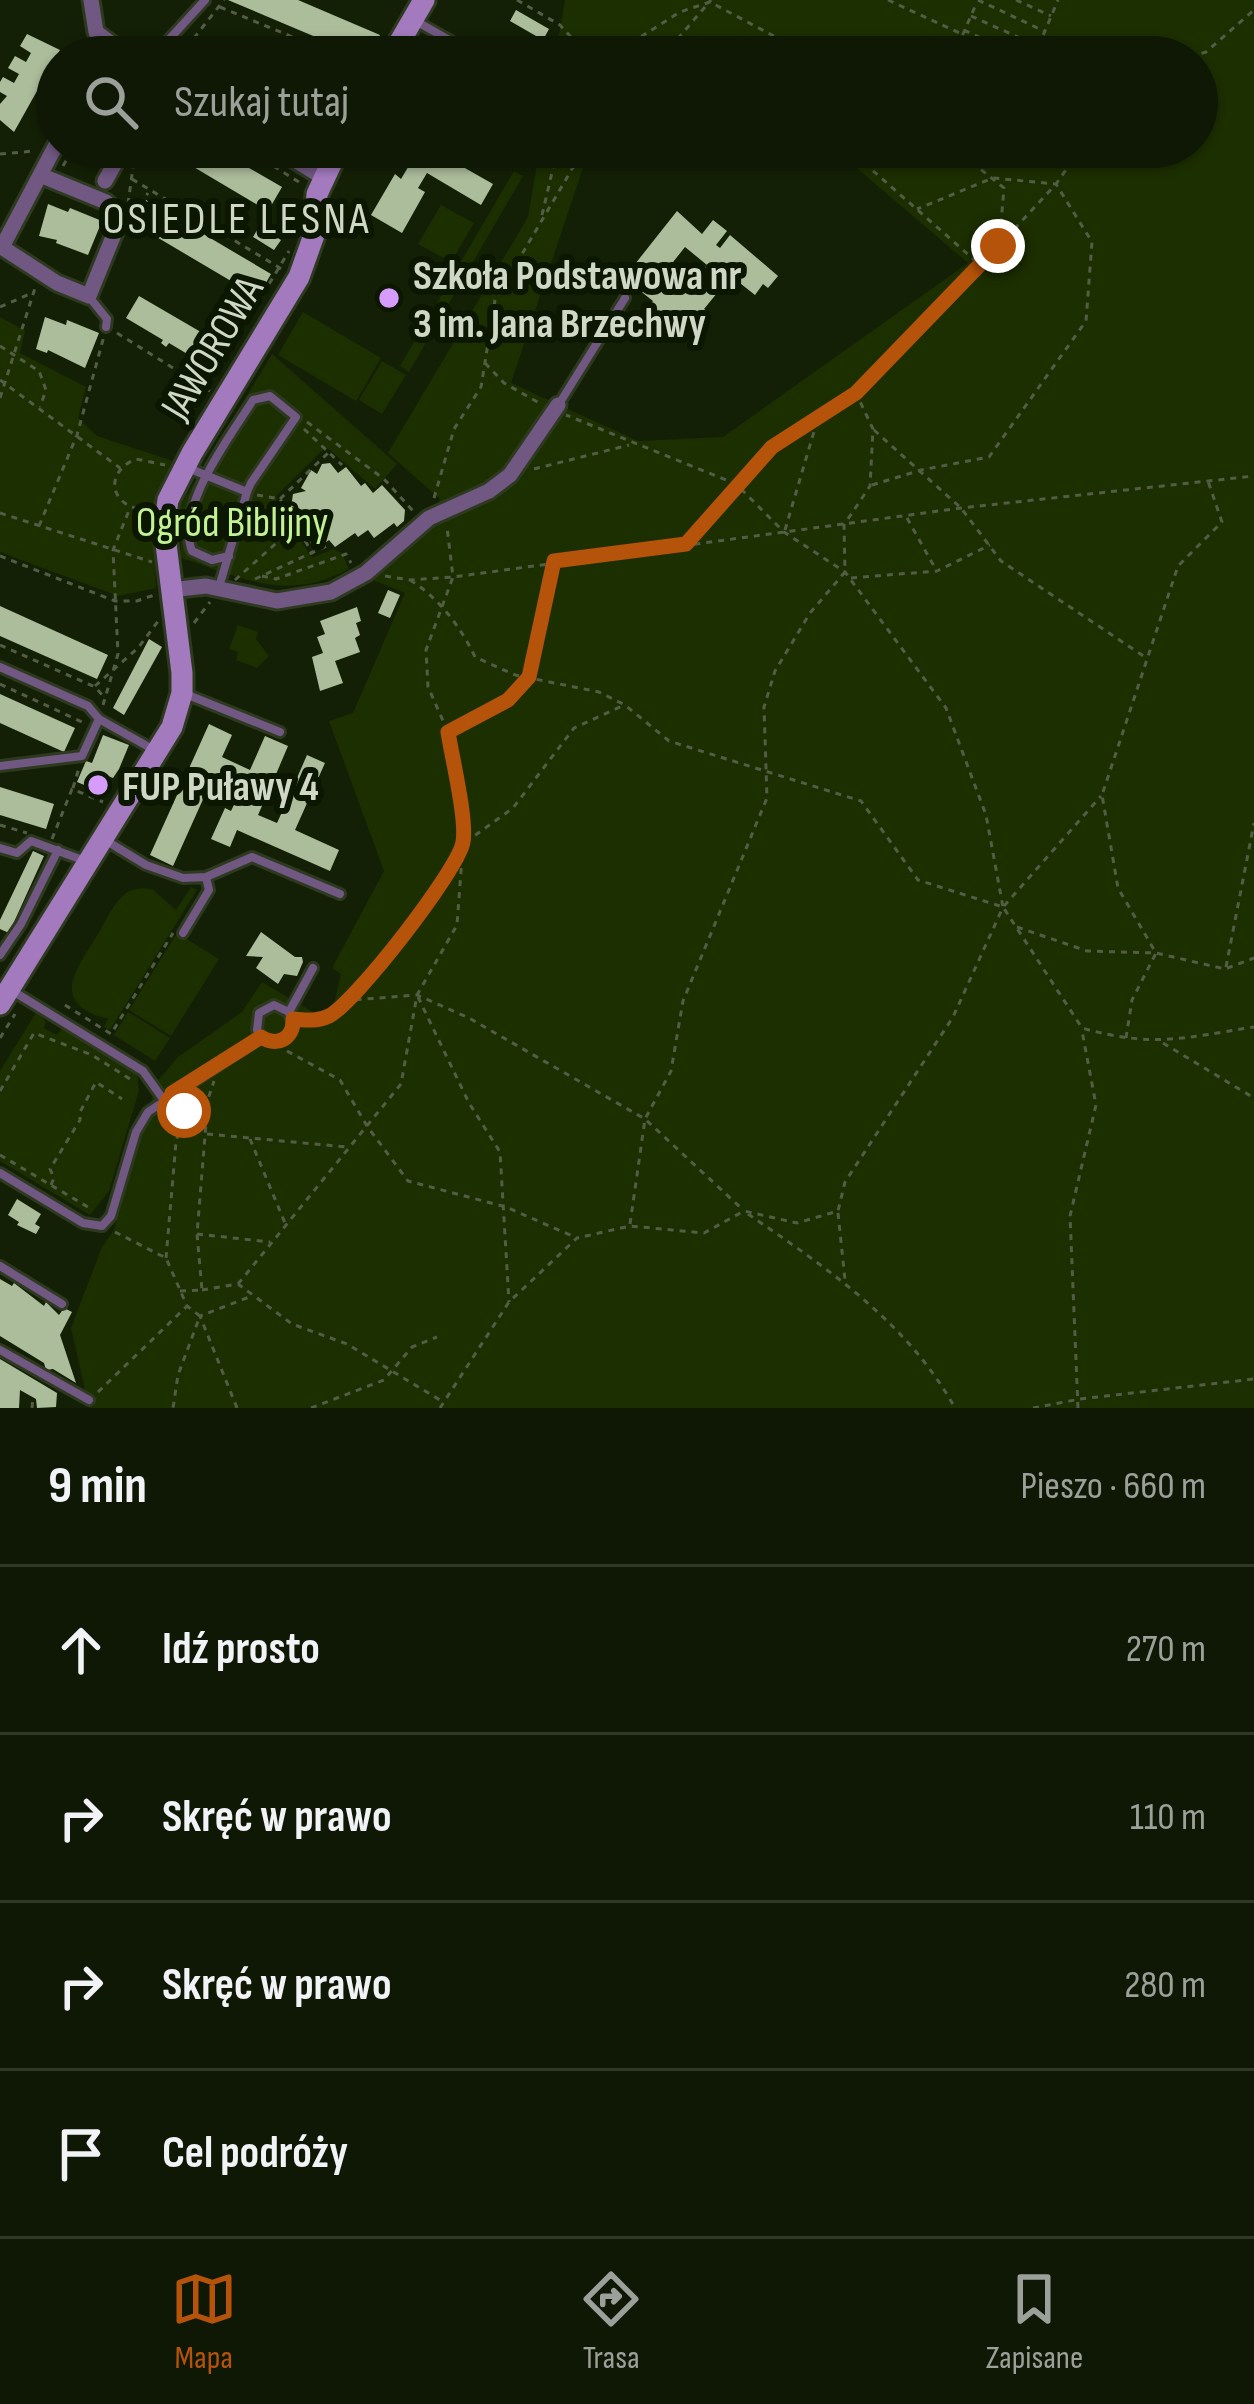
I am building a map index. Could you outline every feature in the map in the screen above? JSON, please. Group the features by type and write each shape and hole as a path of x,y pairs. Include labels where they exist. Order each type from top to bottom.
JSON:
{"street":[{"path":"91,0 98,36"},
{"path":"48,178 106,202 117,213 117,227 89,296 1,247 48,178 49,168"},
{"path":"105,181 112,168"},
{"path":"308,168 322,177"},
{"name":"JAWOROWA","path":"182,693 165,512 178,467 299,277 314,235 317,194 327,168"},
{"path":"170,590 224,583 263,599 288,601 331,592 366,573 434,512 489,490 510,476 557,408"},
{"path":"10,988 172,727 182,693"}],"lane":[{"path":"172,36 205,0"},
{"path":"418,10 452,36"},
{"path":"89,296 106,319 106,327"},
{"path":"557,408 625,298"},
{"path":"224,583 251,494 296,417 270,396 253,400 188,518 188,542 200,556 212,560 229,556"},
{"path":"178,467 251,494"},
{"path":"0,667 88,706 99,719 157,752"},
{"path":"182,693 280,733"},
{"path":"0,766 82,757 99,719"},
{"path":"104,839 162,873 206,877 252,857 340,894"},
{"path":"0,848 17,853 31,841 89,862"},
{"path":"58,850 0,956 10,988 143,1071 167,1096"},
{"path":"183,933 209,890 206,877"},
{"path":"0,1173 83,1222 102,1226 111,1216 136,1132 148,1112 261,1037 276,1042 290,1035 291,1016 313,968"},
{"path":"261,1037 256,1021 266,1007 274,1005 291,1016"},
{"path":"0,1265 62,1304"},
{"path":"0,1350 89,1400"}],"path":[{"path":"193,36 224,0"},
{"path":"517,0 560,25 569,36"},
{"path":"888,0 972,36"},
{"path":"962,36 978,0 1044,31"},
{"path":"1016,0 1051,16"},
{"path":"1042,36 1057,0"},
{"path":"641,36 680,12 711,1 775,36"},
{"path":"680,36 711,1"},
{"path":"220,8 291,36"},
{"path":"1218,42 1254,10"},
{"path":"970,16 1015,36"},
{"path":"0,154 36,150"},
{"path":"48,178 56,168"},
{"path":"134,168 125,226 150,191"},
{"path":"540,221 553,168"},
{"path":"180,1291 238,1284 401,1084 417,995 457,925 464,844 448,732 428,687 426,650 453,577 452,540 434,512 454,429 478,395 495,300 572,168"},
{"path":"870,168 981,266"},
{"path":"980,168 1004,188 998,246"},
{"path":"686,544 772,447 856,393 981,266 1067,168"},
{"path":"916,209 993,178 1056,184"},
{"path":"132,179 291,274"},
{"path":"870,486 989,457 1086,321 1092,242 1056,184"},
{"path":"198,382 297,240"},
{"path":"0,398 40,272"},
{"path":"0,307 33,293"},
{"path":"39,526 77,435 106,327 217,396"},
{"path":"0,346 39,371 46,390 40,408"},
{"path":"485,363 504,383 631,444 736,484 784,532 847,575 946,708 986,815 1003,907 1082,1028 1096,1106 1070,1216 1078,1408"},
{"path":"3,382 120,468"},
{"path":"856,393 873,429 962,508 1001,561 1147,658"},
{"path":"296,417 384,479 418,517 434,512"},
{"path":"296,417 342,465"},
{"path":"784,532 818,418"},
{"path":"847,575 844,525 870,486 873,429"},
{"path":"510,476 631,444"},
{"path":"280,499 329,452"},
{"path":"157,510 130,508 114,486 120,468 136,459 178,467"},
{"path":"366,573 410,580 453,577 962,508 1254,476"},
{"path":"845,1280 838,1211 845,1182 953,1017 1003,907 1102,795 1178,566 1222,522 1208,481"},
{"path":"251,494 280,499 313,554"},
{"path":"99,719 118,654 112,550 130,508"},
{"path":"0,513 157,564"},
{"path":"907,517 937,571"},
{"path":"186,634 224,583 292,529"},
{"path":"224,583 242,585 329,545"},
{"path":"630,1226 645,1119 671,1071 683,1001 767,798 764,707 775,670 810,613 847,575 937,571 990,545"},
{"path":"262,576 276,580 346,554"},
{"path":"0,556 115,601 137,601 170,590"},
{"path":"448,732 508,700 529,677 554,561"},
{"path":"410,580 430,592 462,630 475,657 529,677 599,692 625,705 669,741 861,801 918,880 1003,907"},
{"path":"94,687 113,673 164,614"},
{"path":"0,645 94,687 105,698"},
{"path":"0,684 82,722"},
{"path":"291,1016 313,1021 353,1000 418,917 464,844 513,808 574,728 625,705"},
{"path":"52,840 82,757"},
{"path":"72,789 113,807"},
{"path":"1102,795 1118,888 1156,952"},
{"path":"1226,969 1254,823"},
{"path":"0,825 34,835"},
{"path":"1015,927 1087,951 1156,952 1226,969 1254,958"},
{"path":"65,1006 111,1034 176,929 183,933"},
{"path":"1126,1040 1132,1000 1156,952"},
{"path":"417,995 500,1153 509,1302"},
{"path":"353,1000 417,995 470,1018 645,1119 744,1210 845,1280 933,1368 956,1408"},
{"path":"0,1090 34,1033 42,1009"},
{"path":"1082,1028 1126,1040 1162,1042 1254,1027"},
{"path":"34,1033 92,1055 130,1078"},
{"path":"276,1042 340,1080 367,1126 409,1181 506,1207 577,1238"},
{"path":"1162,1042 1254,1098"},
{"path":"202,1290 197,1234 208,1099 219,1062"},
{"path":"51,1185 50,1169 80,1120 96,1082 122,1099"},
{"path":"167,1096 184,1111 176,1142 166,1258 187,1306 200,1316 237,1408"},
{"path":"205,1134 348,1147"},
{"path":"250,1137 285,1223"},
{"path":"0,1154 93,1210"},
{"path":"238,1284 292,1324 347,1344 441,1404 509,1302 577,1238 630,1226 704,1233 744,1210 797,1223 838,1211"},
{"path":"102,1226 166,1258"},
{"path":"197,1234 272,1243"},
{"path":"173,1408 178,1375 200,1316 253,1295"},
{"path":"89,1400 187,1306"},
{"path":"311,1408 384,1379 412,1347 437,1337"},
{"path":"1034,1408 1254,1379"},
{"path":"32,1408 33,1397"}],"green space":[{"path":"565,0 1254,0 1254,1408 89,1408 71,1328 102,1247 114,1230 157,1082 178,1057 242,1012 262,982 318,1015 333,1008 341,974 332,968 384,871 329,721 353,713 405,593 373,580 431,525 440,499 388,453 528,217 536,168 583,168 511,383 638,441 723,437 968,263 857,168 1218,168 1218,36 559,36"},
{"path":"514,171 523,176 409,372 400,366"},
{"path":"441,205 474,223 451,262 418,244"},
{"path":"303,312 381,358 356,401 278,355"},
{"path":"0,317 25,331 20,353 86,387 78,418 97,436 176,462 158,510 156,588 118,596 0,552"},
{"name":"Ogród Biblijny","path":"272,354 397,464 375,489 326,447 277,495 276,502 312,558 333,549 342,553 349,569 305,584 265,584 181,558 180,506"},
{"path":"382,361 406,375 382,414 359,400"},
{"path":"238,625 258,632 256,639 269,656 257,668 236,660 238,652 229,649"},
{"path":"191,887 197,890 110,1030 104,1027 108,1019 78,1004 72,984 113,907 128,892 152,889 176,910"},
{"path":"177,933 219,959 171,1036 129,1010"},
{"path":"37,1011 46,1022 44,1028 57,1035 63,1027 137,1072 139,1091 109,1191 90,1215 0,1161 0,1071"},
{"path":"128,1012 170,1038 155,1061 114,1035"}],"building":[{"path":"228,0 298,0 380,35 313,36"},
{"path":"516,10 549,29 545,36 536,36 510,21"},
{"path":"27,34 36,38 36,93 14,132 0,120 0,104 7,96 0,92 0,82 3,77 14,83 19,74 8,68 15,56 26,62 31,53 20,46"},
{"path":"195,168 249,168 282,187 268,211"},
{"path":"408,168 465,168 493,184 481,205 427,173 418,188 425,192 402,233 371,215 395,174 401,179"},
{"path":"146,200 271,274 258,297 133,223"},
{"path":"48,204 102,221 88,255 39,236"},
{"path":"677,211 702,234 713,220 727,231 716,245 720,248 730,235 778,276 755,295 731,276 704,309 711,314 695,335 663,310 656,319 645,311 653,301 624,278","holes":["685,247 707,265 684,293 662,276"]},
{"path":"259,227 281,240 274,250 253,237"},
{"path":"139,296 218,342 204,367 126,318"},
{"path":"45,317 99,333 85,368 36,349"},
{"path":"330,463 338,473 346,467 373,493 382,485 405,510 404,521 374,538 368,530 335,547 329,540 319,547 311,544 297,515 303,513 291,507 293,494 306,491 301,488 311,470 317,474 322,464"},
{"path":"388,590 400,595 390,618 378,613"},
{"path":"0,606 108,655 97,679 0,636"},
{"path":"357,607 361,621 356,623 360,635 355,638 360,652 335,661 343,683 320,691 312,657 323,653 317,637 325,634 320,621"},
{"path":"149,639 162,647 124,715 113,708"},
{"path":"0,694 75,728 64,752 0,723"},
{"path":"209,724 232,735 222,757 250,770 265,736 288,746 271,786 290,794 307,755 325,763 295,830 339,850 330,871 237,830 230,847 211,839 225,808 231,811 242,788 214,775 173,866 150,855","holes":["268,792 287,801 277,823 258,815"]},
{"path":"103,735 129,745 119,769 113,778 108,776 101,792 77,782 86,761 92,763"},
{"path":"0,787 54,804 46,829 0,815"},
{"path":"33,851 44,856 9,933 0,929 0,920"},
{"path":"261,932 295,957 302,957 297,976 284,974 278,984 256,968 263,957 246,956"},
{"path":"17,1199 41,1214 36,1234 8,1215"},
{"path":"0,1279 14,1283 44,1306 46,1302 59,1315 64,1308 72,1312 60,1335 76,1383 53,1369 46,1370 44,1363 0,1336"},
{"path":"0,1359 57,1393 56,1407 37,1408 36,1399 20,1390 19,1408 0,1408"}],"place":[{"name":"Szkoła Podstawowa nr 3 im. Jana Brzechwy","path":"389,298"},
{"name":"FUP Puławy 4","path":"98,785"}],"district":[{"name":"OSIEDLE LESNA","path":"237,217"}],"route":[{"path":"184,1111 172,1093 261,1037 284,1040 293,1019 328,1017 353,1000 418,917 464,844 448,732 508,700 529,677 554,561 686,544 772,447 856,393 998,246"}]}
